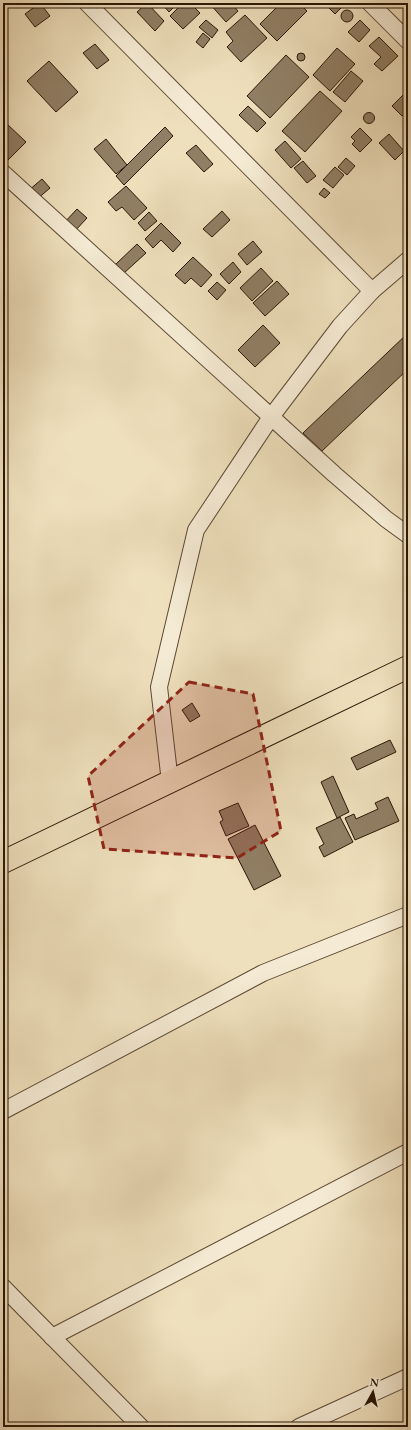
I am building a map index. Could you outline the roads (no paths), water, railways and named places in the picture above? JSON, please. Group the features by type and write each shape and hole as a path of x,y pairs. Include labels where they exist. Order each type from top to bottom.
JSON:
{"main road":[{"path":"3,862 408,667"}],"street":[{"path":"87,3 372,291"},
{"path":"370,3 408,41"},
{"path":"3,173 271,417 386,519 408,535"},
{"path":"170,782 159,687 196,530 271,417 340,326 372,291 408,260"},
{"path":"3,1111 263,973 408,915"},
{"path":"52,1337 408,1152"},
{"path":"3,1287 141,1427"},
{"path":"299,1427 408,1377"}]}
